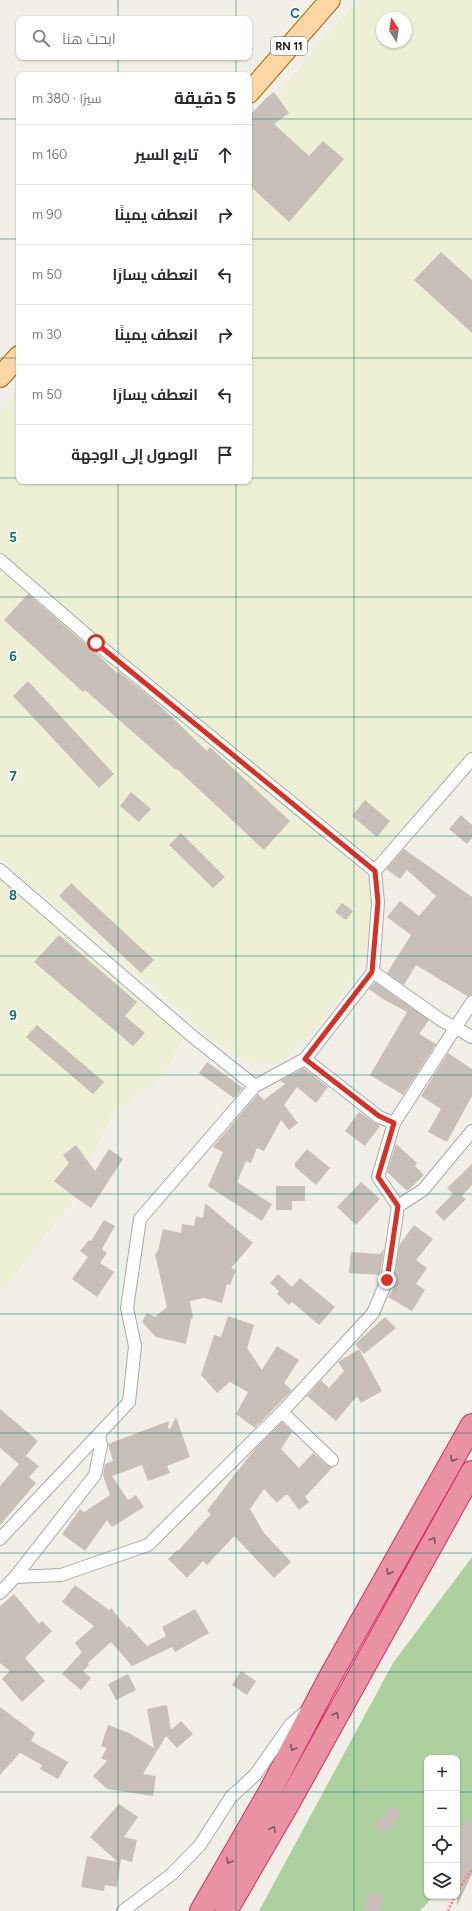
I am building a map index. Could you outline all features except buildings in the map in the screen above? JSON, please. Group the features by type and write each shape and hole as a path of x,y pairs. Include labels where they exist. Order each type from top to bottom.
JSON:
{"highway":[{"path":"201,1911 269,1793 316,1704 472,1425"},
{"path":"226,1911 288,1804 472,1472"}],"main road":[{"name":"RN 11","path":"252,90 330,0"},
{"path":"0,378 16,359"}],"street":[{"path":"0,560 96,643 375,871 378,902 372,972 305,1059 256,1086 140,1219 127,1308 135,1346 129,1402 0,1539"},
{"path":"375,871 472,759"},
{"path":"0,870 192,1036 256,1086"},
{"path":"372,972 441,1020 456,1026 472,1037"},
{"path":"16,1577 61,1575 148,1545 282,1412 373,1312 387,1280 398,1206 378,1177 394,1123 472,1002"},
{"path":"305,1059 379,1116 394,1123"},
{"path":"398,1206 423,1190 472,1131"},
{"path":"282,1412 332,1460"},
{"path":"0,1593 16,1577 96,1475 101,1446 99,1434"},
{"path":"123,1911 172,1874 182,1864 200,1844 230,1797 255,1774 291,1724 316,1704"}],"path":[{"path":"460,1887 472,1869"},
{"path":"448,1911 454,1899"}],"green space":[{"path":"358,0 472,0 472,760 380,864 117,665 364,871 382,910 355,977 313,1032 282,1062 249,1064 210,1037 165,997 0,858 0,413 16,394 16,484 252,484 252,123"},
{"path":"0,876 184,1035 165,1074 113,1112 75,1198 0,1293"},
{"path":"472,1557 472,1857 460,1870 460,1755 424,1755 424,1899 431,1899 420,1911 259,1911 393,1663"}],"route":[{"path":"96,643 375,871 378,902 372,972 305,1059 379,1116 394,1123 378,1177 398,1206 387,1280"}]}
